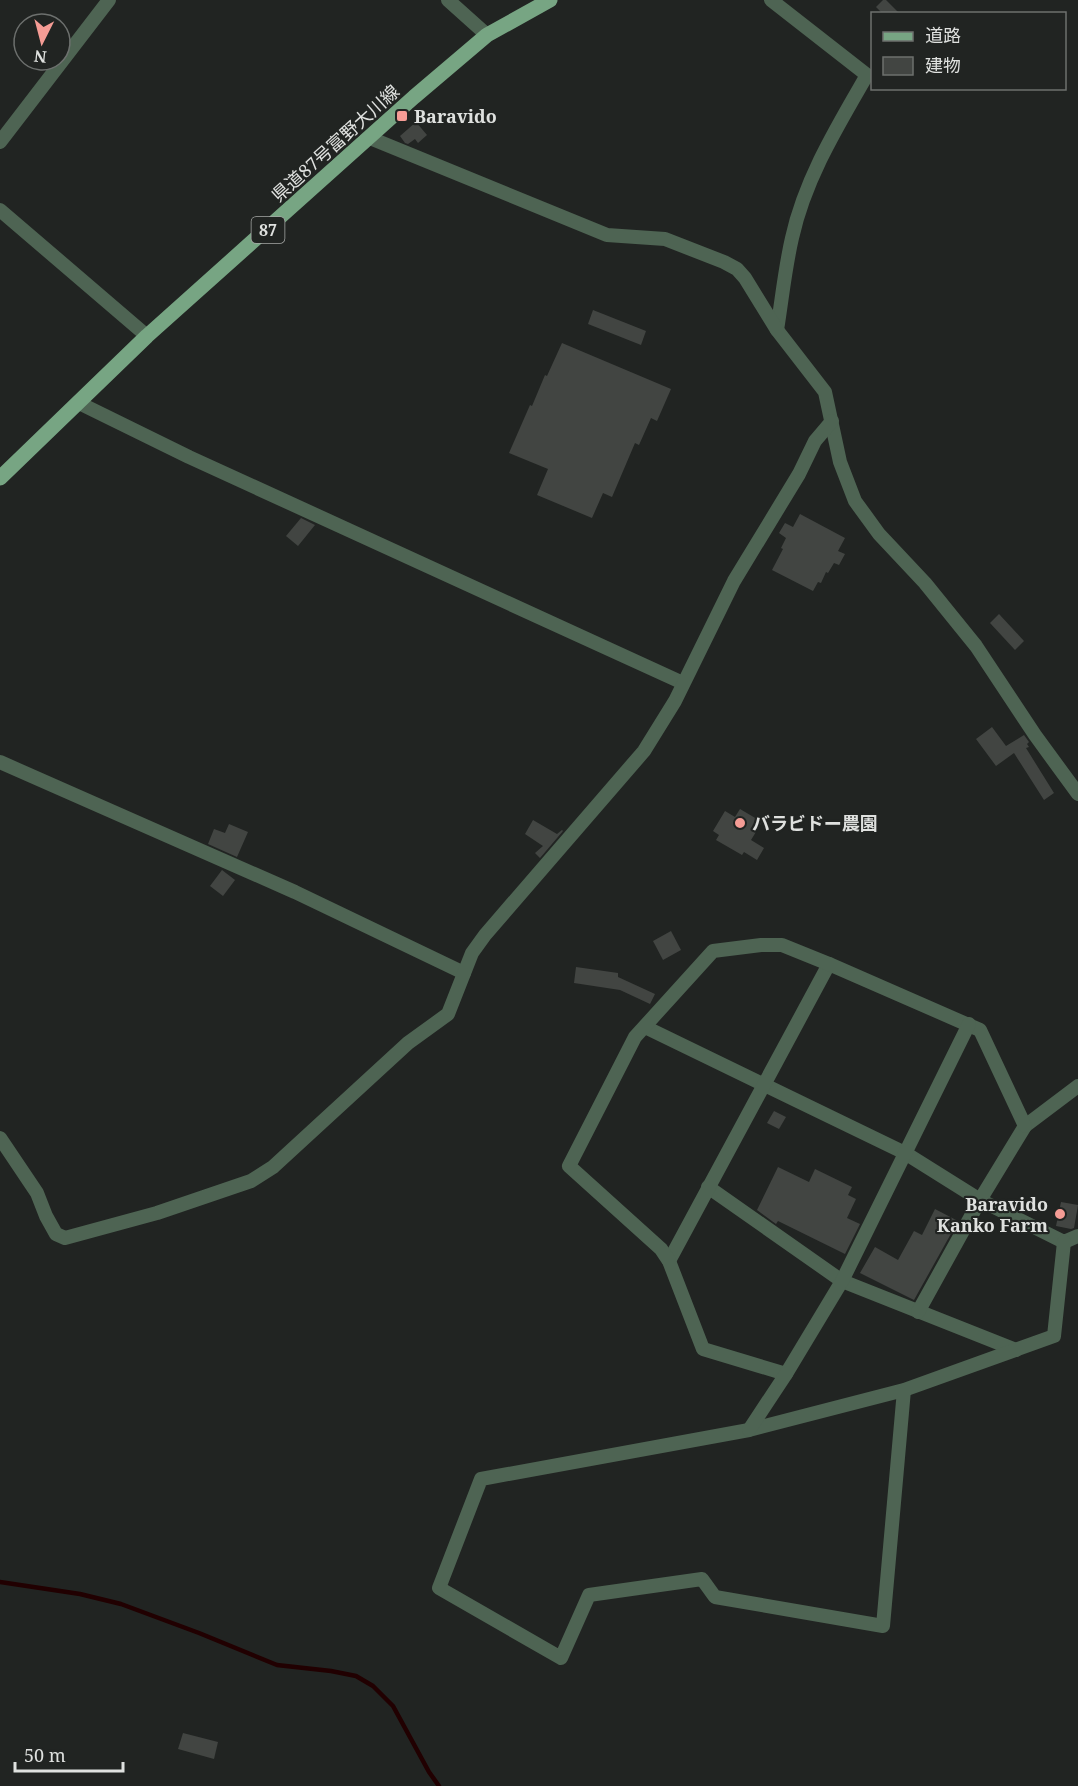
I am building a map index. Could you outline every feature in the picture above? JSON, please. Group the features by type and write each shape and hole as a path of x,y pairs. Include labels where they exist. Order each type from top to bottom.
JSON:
{"main road":[{"name":"県道87号富野大川線","path":"0,478 147,336 414,97 488,35 550,0"}],"street":[{"path":"0,142 110,0"},
{"path":"448,0 488,35"},
{"path":"771,0 867,75 829,141 806,192 792,238 777,330"},
{"path":"370,138 607,235 665,240 737,269 777,330 825,392 840,462 855,501 879,534 925,584 976,646 1035,735 1078,794"},
{"path":"0,210 147,336"},
{"path":"79,403 189,457 682,683"},
{"path":"0,1138 36,1192 56,1234 65,1238 158,1213 251,1181 296,1148 408,1043 448,1014 472,953 485,935 644,751 675,701 734,581 799,474 815,441 832,422"},
{"path":"0,762 295,892 464,973"},
{"path":"786,1374 703,1349 669,1261 661,1249 569,1166 635,1037 713,951 761,945 783,945 980,1030 1025,1126"},
{"path":"669,1261 829,964"},
{"path":"749,1430 842,1281 969,1024"},
{"path":"645,1027 905,1153 980,1200 1064,1242 1078,1236"},
{"path":"918,1312 980,1200 1025,1126 1078,1086"},
{"path":"708,1187 842,1281 1016,1350"},
{"path":"904,1390 884,1626 715,1597 702,1579 589,1594 561,1658 439,1588 481,1479 749,1430 904,1390 1054,1336 1064,1242"}],"building":[{"path":"886,0 898,12 881,12 876,7"},
{"path":"416,122 427,135 418,143 415,139 408,144 405,143 400,136"},
{"path":"593,310 646,331 641,345 588,324"},
{"path":"562,343 671,389 657,421 651,418 639,445 635,443 612,497 603,493 592,518 537,495 548,469 509,453 530,405 532,406"},
{"path":"800,514 845,538 838,551 845,554 839,565 834,563 813,591 772,570 786,538 779,533 785,523 793,527"},
{"path":"301,518 315,525 298,546 286,536"},
{"path":"999,614 1024,641 1015,650 990,623"},
{"path":"992,727 1006,746 1024,735 1029,742 1027,744 1029,747 1026,748 1054,793 1044,800 1014,753 996,766 976,739"},
{"path":"740,809 762,822 751,840 764,848 757,860 744,852 742,855 716,840 719,835 713,831 725,811 735,817"},
{"path":"533,820 557,834 563,831 540,858 535,853 543,846 525,834"},
{"path":"229,824 248,832 237,857 208,844 214,829 225,833"},
{"path":"222,870 235,880 223,896 210,886"},
{"path":"671,931 681,950 663,960 653,941"},
{"path":"576,967 618,973 618,977 655,994 650,1004 620,990 574,983"},
{"path":"774,1111 786,1117 779,1129 767,1123"},
{"path":"778,1167 809,1182 815,1169 852,1187 848,1195 856,1199 847,1218 860,1224 845,1254 778,1221 776,1224 757,1210"},
{"path":"1061,1202 1078,1205 1074,1228 1056,1226"},
{"path":"935,1209 958,1221 914,1300 860,1273 875,1247 898,1260 914,1231 922,1235"},
{"path":"183,1733 218,1742 214,1759 178,1749"}],"waterway":[{"path":"0,1582 80,1594 121,1604 277,1665 356,1676 373,1686 393,1706 439,1786"}],"place":[{"name":"Baravido","path":"402,116"},
{"name":"バラビドー農園","path":"740,823"},
{"name":"Baravido Kanko Farm","path":"1060,1214"}]}
